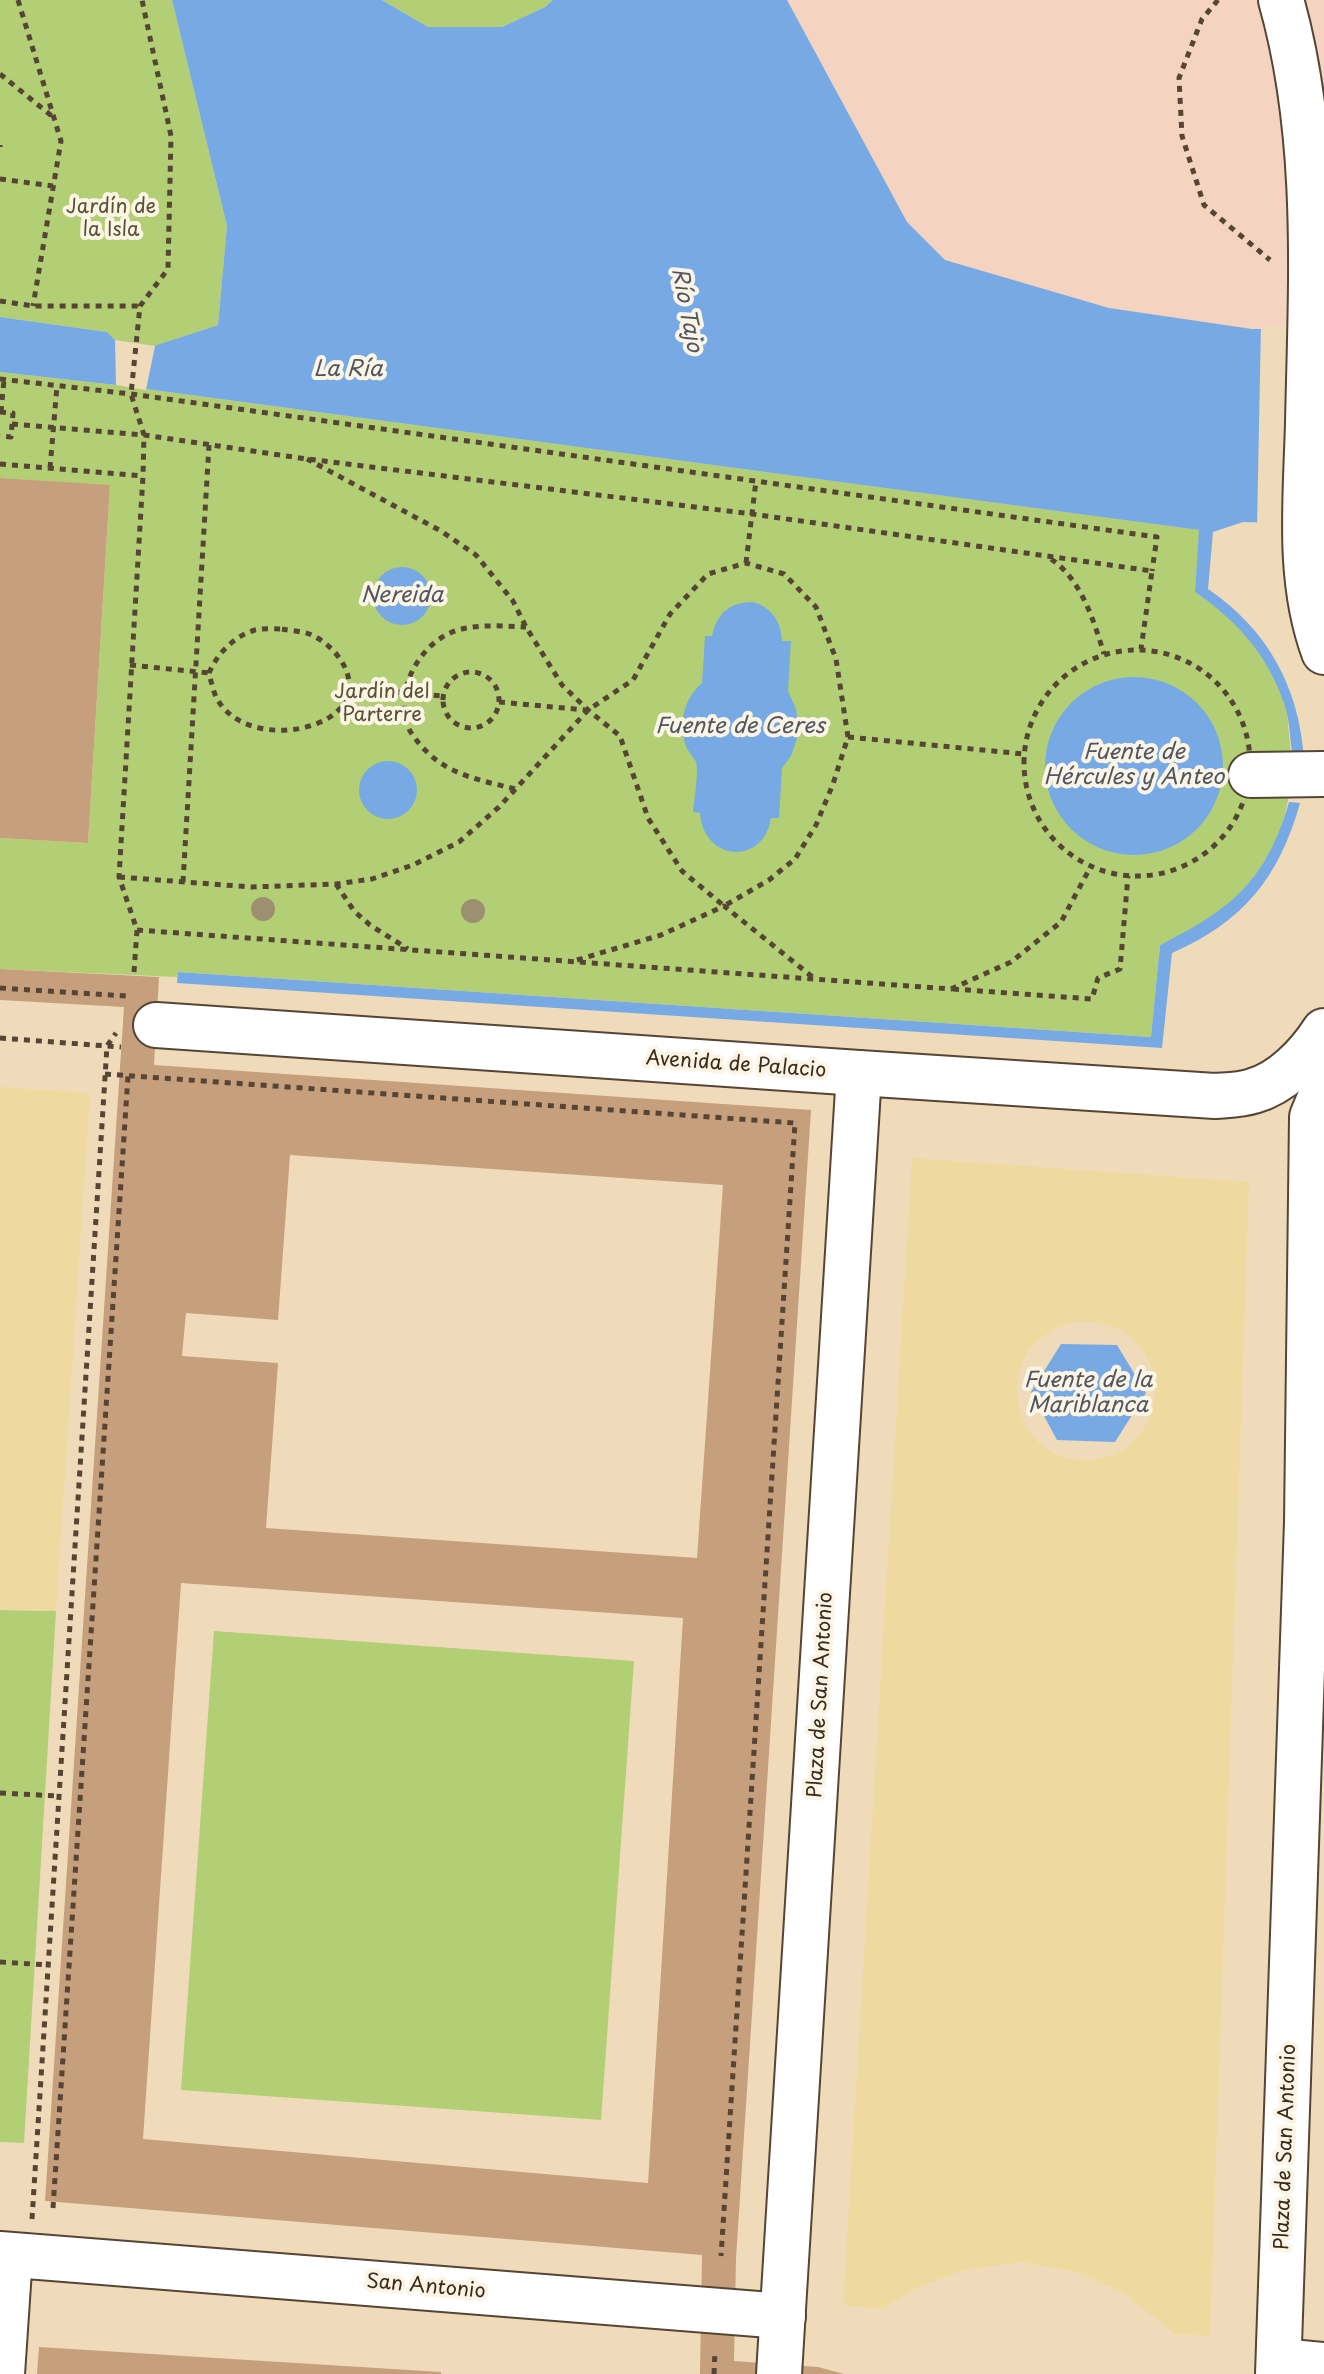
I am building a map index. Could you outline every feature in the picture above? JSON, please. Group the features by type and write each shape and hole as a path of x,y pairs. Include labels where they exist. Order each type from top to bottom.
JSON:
{"main road":[{"path":"1281,0 1295,58 1309,178 1306,528 1309,598 1324,652"},
{"path":"1251,775 1324,774"},
{"name":"Avenida de Palacio","path":"133,1023 1215,1096 1252,1092 1274,1081 1316,1073"},
{"name":"Plaza de San Antonio","path":"783,2316 859,1073"},
{"name":"Plaza de San Antonio","path":"1279,2367 1311,1806 1307,1522 1316,1073"},
{"path":"2,2374 14,2245"},
{"name":"San Antonio","path":"14,2245 783,2316"},
{"path":"779,2374 783,2316"},
{"path":"1279,2367 1324,2365"}],"path":[{"path":"18,0 61,141 33,306"},
{"path":"134,972 137,930 119,877 143,476 144,435 131,394 140,306 168,269 171,136 142,0"},
{"path":"1218,0 1202,19 1179,78 1182,136 1204,205 1277,266"},
{"path":"0,74 54,118"},
{"path":"0,179 53,186"},
{"path":"0,301 33,306 140,306"},
{"path":"0,436 11,437 13,413 1,412 2,379 131,394 1157,537 1141,649"},
{"path":"50,468 57,386"},
{"path":"12,424 144,435 307,459 752,514 1152,571"},
{"path":"183,882 209,445"},
{"path":"307,459 441,531 476,555 513,601 562,685 620,736 648,818 682,871 816,980"},
{"path":"0,464 143,476"},
{"path":"746,563 756,481"},
{"path":"1047,556 1057,563 1083,597 1104,654"},
{"path":"119,877 251,887 336,884 372,879 413,865 459,842 499,807 588,710 633,680 670,614 708,574 746,563 784,574 816,607 836,659 848,737 816,825 795,859 769,880 724,906 661,935 572,962"},
{"path":"515,789 471,778 434,758 410,730 405,693 422,656 449,634 491,625 526,627"},
{"path":"282,629 311,635 336,652 348,671 350,688 332,716 299,730 281,731 253,726 231,714 217,698 209,673 215,659 227,646 254,630 282,629"},
{"path":"1141,649 1184,659 1222,687 1246,730 1251,775 1239,816 1208,855 1164,877 1128,876 1091,866 1053,840 1028,794 1024,754 1032,715 1065,672 1104,654 1141,649"},
{"path":"130,665 209,673"},
{"path":"465,672 474,672 490,678 499,693 499,702 493,718 486,724 468,728 452,721 443,705 443,696 450,681 465,672"},
{"path":"350,688 443,696"},
{"path":"499,702 588,710"},
{"path":"848,737 1024,754"},
{"path":"951,989 1011,962 1061,922 1091,866"},
{"path":"137,930 1092,999 1098,978 1120,969 1128,876"},
{"path":"336,884 354,911 409,950"},
{"path":"0,988 133,1023"},
{"path":"14,2245 48,1965 107,1046 133,1023"},
{"path":"0,1038 107,1046 133,1023"},
{"path":"105,1074 795,1123 721,2256"},
{"path":"53,2208 128,1076"},
{"path":"0,1793 59,1796"},
{"path":"0,1962 48,1965"},
{"path":"714,2374 715,2354"}],"shaded area":[{"path":"787,0 1324,0 1324,329 1252,329 1109,308 945,260 907,222"}],"green space":[{"name":"Jardín de la Isla","path":"0,0 172,0 227,226 218,325 155,346 115,340 107,332 0,317"},
{"path":"382,0 553,0 545,7 502,27 428,27"},
{"name":"Jardín del Parterre","path":"0,372 1200,530 1195,592 1241,629 1278,685 1285,704 1291,780 1282,824 1263,865 1233,901 1208,921 1160,945 1151,1037 178,972 177,977 0,969 0,838 88,843 110,486 0,478"},
{"path":"0,1610 56,1611 24,2143 0,2142"},
{"path":"214,1631 634,1661 601,2120 181,2090"}],"sand":[{"path":"0,1087 90,1093 56,1611 0,1610"},
{"path":"912,1158 1249,1182 1210,2336 1175,2334 1124,2293 1073,2271 1021,2262 965,2270 918,2287 883,2309 843,2305","holes":["1076,1322 1100,1323 1128,1335 1146,1355 1154,1379 1154,1404 1144,1427 1128,1446 1103,1458 1072,1459 1058,1455 1033,1437 1020,1411 1017,1384 1024,1359 1041,1338"]}],"water":[{"path":"172,0 382,0 428,27 502,27 545,7 553,0 787,0 907,222 945,260 1109,308 1252,329 1324,329 1324,524 1243,522 1213,532 1208,589 1248,623 1277,662 1295,708 1304,759 1293,759 1284,703 1269,669 1237,627 1195,592 1199,530 0,372 0,317 107,332 115,340 154,346 218,325 227,226"},
{"name":"Nereida","path":"402,567 413,569 422,576 429,585 429,607 422,616 413,623 402,625 391,623 382,616 375,607 373,596 375,585 382,576 391,569"},
{"name":"Fuente de Ceres","path":"753,602 774,616 782,641 791,641 788,691 796,709 799,733 791,756 782,768 779,818 771,818 758,844 734,852 722,849 712,841 704,829 700,813 693,812 697,767 686,746 683,720 691,696 702,683 705,636 712,636 717,621 726,610"},
{"name":"Fuente de Hércules y Anteo","path":"1134,677 1168,684 1197,703 1216,732 1223,766 1216,800 1197,829 1168,848 1134,855 1100,848 1071,829 1052,800 1045,766 1052,732 1071,703 1100,684"},
{"path":"388,761 399,763 408,770 415,779 415,801 408,810 399,817 388,819 377,817 368,810 361,801 359,790 361,779 368,770 377,763"},
{"path":"1289,802 1300,803 1291,830 1281,854 1255,894 1219,927 1172,953 1162,1048 177,983 178,972 1151,1037 1160,945 1207,919 1243,890 1269,853"},
{"name":"Fuente de la Mariblanca","path":"1061,1344 1117,1345 1146,1393 1115,1442 1057,1440 1031,1392"}],"pier":[{"path":"1261,325 1324,325 1324,528 1257,526"},
{"path":"115,340 155,346 146,390 116,385"}],"building":[{"path":"0,478 110,485 88,843 0,838"},
{"path":"0,969 159,977 154,1065 811,1110 736,2258 734,2361 818,2367 844,2374 700,2374 702,2255 45,2201 124,1007 0,1000","holes":["290,1155 723,1185 697,1558 266,1528 278,1363 182,1356 186,1313 278,1320","181,1583 683,1618 648,2183 143,2139"]},
{"path":"39,2347 441,2372 441,2374 37,2374"}],"water label":[{"name":"Río Tajo","path":"686,310"},
{"name":"La Ría","path":"348,370"}]}
